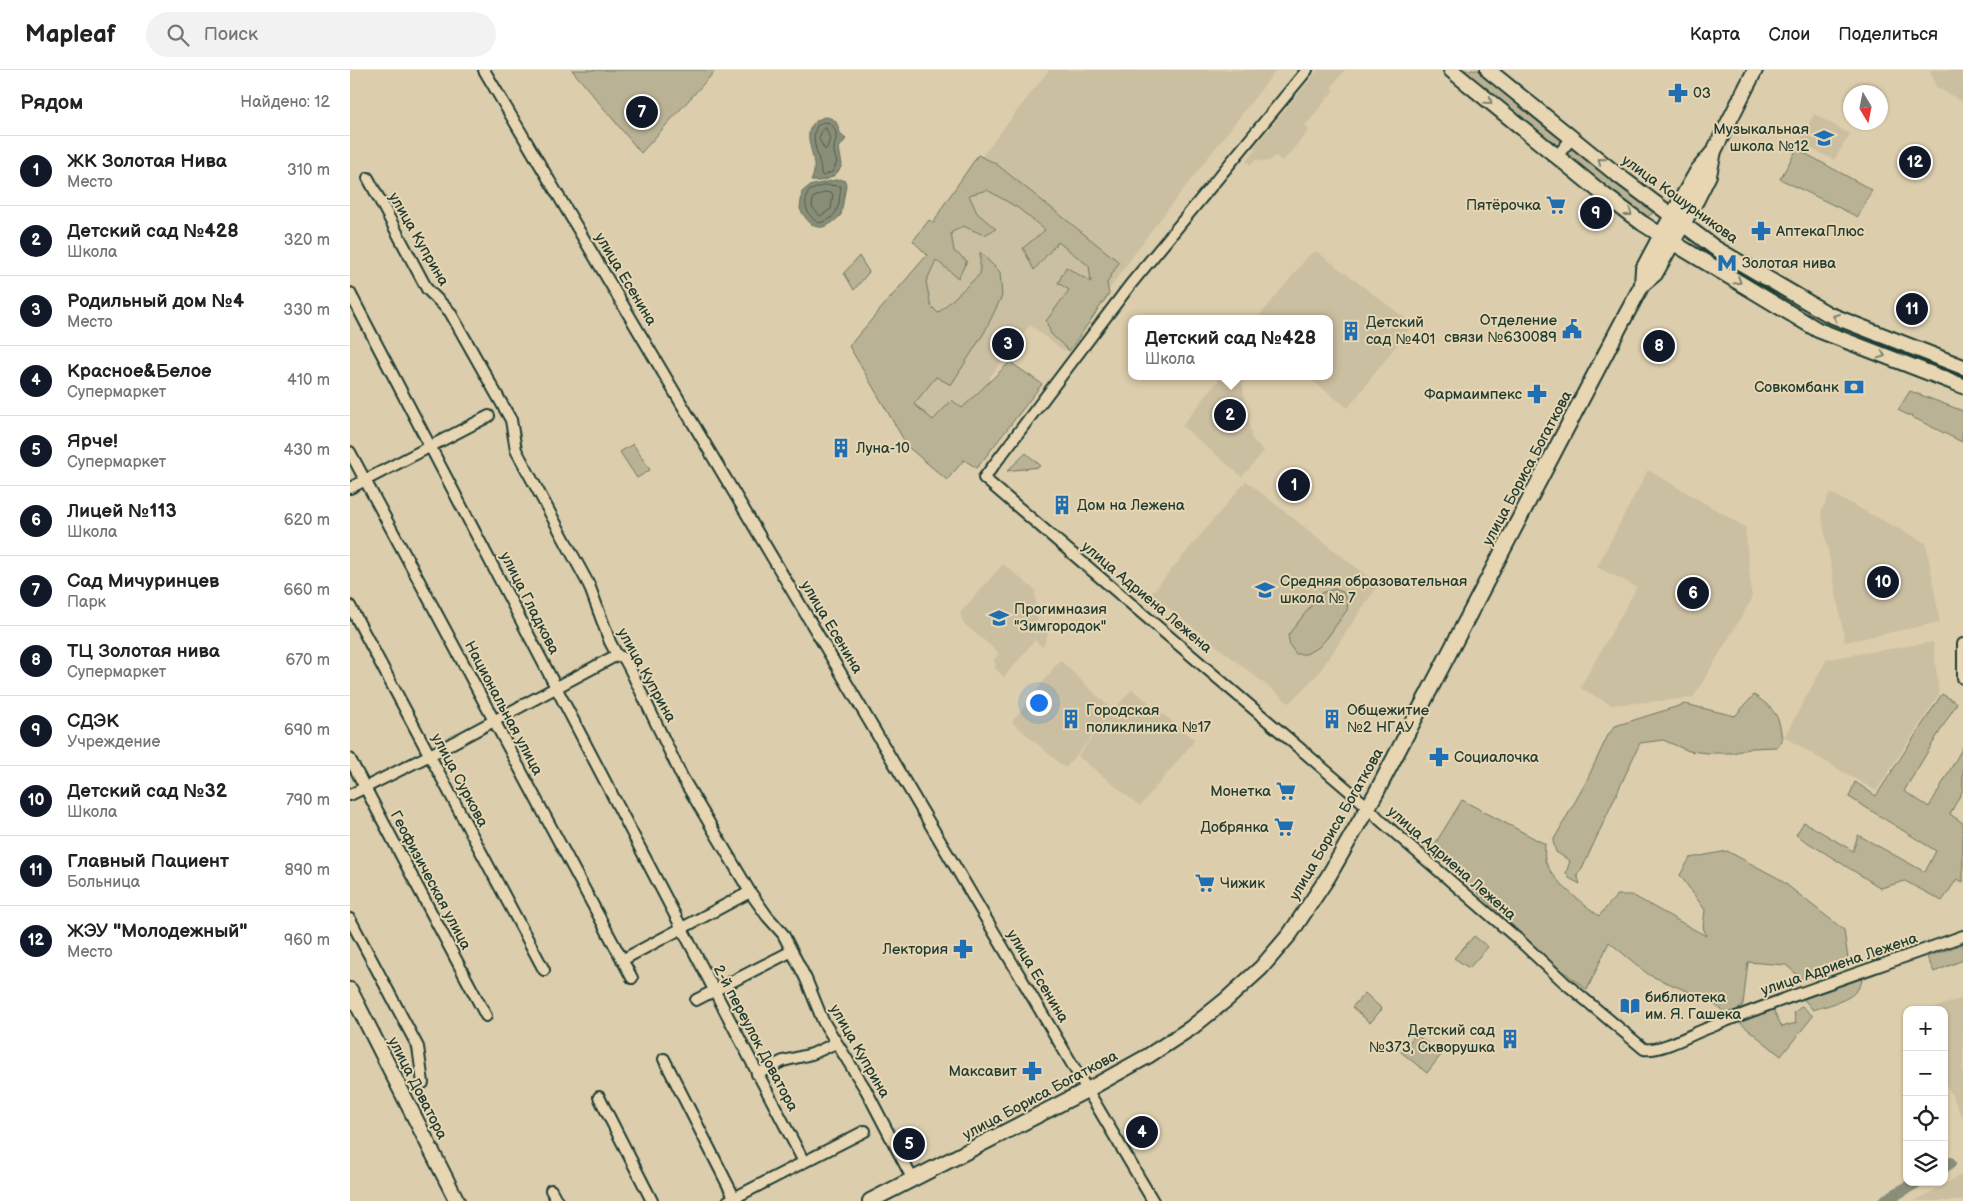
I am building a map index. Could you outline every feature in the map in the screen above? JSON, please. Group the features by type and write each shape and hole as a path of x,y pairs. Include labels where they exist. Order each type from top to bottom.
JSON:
{"main road":[{"path":"1451,70 1603,194 1667,238 1818,330 1963,386"},
{"name":"улица Кошурникова","path":"1488,70 1572,138 1720,251 1828,314 1963,367"},
{"name":"улица Бориса Богаткова","path":"870,1201 1089,1089 1191,1028 1228,999 1261,968 1290,934 1313,902 1367,806 1642,285 1655,274 1667,238 1698,170 1714,150 1755,70"},
{"name":"улица Бориса Богаткова","path":"1677,219 1697,200 1709,175 1714,150"},
{"path":"1697,200 1695,216 1697,227 1720,251"},
{"name":"улица Доватора","path":"350,990 457,1201"}],"street":[{"name":"улица Есенина","path":"484,70 1089,1089 1153,1201"},
{"name":"улица Адриена Лежена","path":"1308,70 1130,285 984,478 1367,806 1380,820 1564,982 1644,1049 1650,1050 1663,1046 1729,1019 1963,936"},
{"path":"1557,156 1572,138"},
{"name":"улица Куприна","path":"368,178 427,289 450,312 511,420 516,450 589,585 610,642 617,655 624,658 630,669 682,777 750,892 782,934 792,951 823,1021 866,1090 913,1180"},
{"name":"улица Гладкова","path":"350,293 682,928"},
{"path":"350,488 489,416"},
{"name":"Национальная улица","path":"350,452 632,978"},
{"name":"улица Суркова","path":"350,606 544,970"},
{"path":"1963,644 1963,678"},
{"path":"350,795 430,756 617,655"},
{"name":"Геофизическая улица","path":"350,759 486,1016"},
{"path":"622,960 750,892"},
{"path":"350,919 418,1047 422,1083"},
{"name":"2-й переулок Доватора","path":"682,928 804,1162"},
{"path":"696,1000 792,951"},
{"path":"758,1074 783,1061 812,1054 836,1043"},
{"path":"664,1059 733,1200 865,1131"},
{"path":"599,1098 652,1201"},
{"path":"551,1190 557,1201"}],"shaded area":[{"path":"572,70 716,70 641,153"},
{"path":"1049,70 1276,70 1151,231 1064,351 1030,325 989,378 1015,398 947,480 908,447 849,346 927,255 975,165"},
{"path":"1318,70 1345,70 1331,87 1334,90 1305,126 1309,130 1283,161 1275,156 1270,161 1255,160 1251,165 1246,161 1256,149 1254,147"},
{"path":"1463,70 1480,70 1566,138 1559,147"},
{"path":"1930,70 1963,70 1963,102 1936,87"},
{"name":"Музыкальная школа №12","path":"1814,114 1850,134 1834,160 1799,142"},
{"path":"1573,146 1651,207 1653,213 1647,217 1642,214 1566,155"},
{"path":"1797,149 1872,190 1858,217 1780,179"},
{"path":"978,155 995,163 1119,262 1107,283 1109,294 1069,351 1051,334 1046,321 1069,290 1058,283 1066,267 1091,282 1089,266 1058,242 1034,270 1023,248 1045,230 1018,208 987,190 969,195 977,213 996,229 984,235 963,226 951,233 954,251 967,261 958,278 936,260 926,282 931,306 938,313 980,274 980,252 1000,272 1002,296 984,333 951,385 936,377 914,404 933,420 952,400 962,408 1010,362 1042,384 977,468 964,460 947,480 908,447 849,346 927,255 913,241 929,220 934,223 941,209"},
{"path":"1317,252 1413,324 1348,408 1311,380 1333,380 1333,315 1260,315 1310,254"},
{"path":"859,256 869,272 854,290 844,273"},
{"path":"1219,380 1242,380 1252,439 1264,451 1242,477 1182,426"},
{"path":"1910,391 1963,411 1962,442 1898,410"},
{"path":"633,444 650,470 637,478 620,452"},
{"path":"1026,453 1040,465 1039,467 1007,471"},
{"path":"1648,470 1745,527 1752,599 1693,698 1612,705 1580,688 1637,587 1597,567"},
{"name":"Средняя образовательная школа № 7","path":"1246,481 1378,585 1318,674 1289,703 1151,594"},
{"path":"1830,493 1926,543 1940,622 1845,642 1821,512"},
{"name":"Прогимназия \"Зимгородок\"","path":"1003,564 1035,590 1037,623 1049,630 1043,647 1035,640 1004,677 995,668 996,664 993,661 999,653 963,623 960,613"},
{"path":"1334,589 1343,592 1348,602 1347,610 1319,647 1306,654 1296,654 1290,646 1288,635 1321,593"},
{"path":"1933,642 1939,695 1876,791 1784,737 1827,659"},
{"path":"1060,660 1113,711 1132,689 1195,740 1140,806 1078,756 1100,728 1065,768 1012,722"},
{"path":"1942,694 1957,703 1904,791 1929,807 1963,747 1963,790 1950,814 1963,823 1963,882 1957,879 1942,901 1905,881 1881,888 1796,835 1804,822 1853,851 1858,835 1925,872 1936,851 1849,797 1855,782 1876,796"},
{"path":"1754,695 1772,709 1778,719 1782,741 1777,747 1752,748 1733,753 1708,753 1689,751 1663,740 1640,743 1582,869 1577,875 1580,884 1569,878 1566,873 1570,861 1556,852 1553,841 1585,784 1608,735 1615,726 1685,704 1735,716"},
{"path":"1462,800 1545,844 1545,860 1554,876 1568,891 1599,916 1617,895 1632,895 1706,936 1703,927 1705,910 1680,875 1690,858 1727,851 1778,878 1844,930 1849,966 1831,969 1802,979 1786,965 1748,962 1743,1004 1740,1010 1726,1013 1708,1000 1649,975 1609,942 1587,990 1542,954 1432,849"},
{"path":"1474,936 1488,947 1469,968 1454,958"},
{"path":"1963,944 1963,960 1934,972 1927,957"},
{"path":"1863,975 1857,990 1852,995 1837,1002 1813,1010 1802,997"},
{"path":"1365,993 1382,1009 1370,1023 1352,1007"},
{"path":"1963,998 1963,1118 1948,1088 1948,1006 1940,1006"},
{"path":"1802,1006 1813,1016 1781,1056 1739,1022 1772,1007 1782,1027 1796,1023 1794,1013"},
{"path":"1416,1034 1441,1055 1427,1073 1401,1052"},
{"path":"1963,1174 1963,1201 1915,1201 1942,1186 1948,1186 1948,1182"}],"water":[{"path":"824,117 836,122 842,136 846,139 839,148 842,165 837,173 830,178 821,181 811,181 814,163 809,137 810,129 814,122"},
{"path":"840,179 845,181 846,185 841,215 829,225 823,227 818,227 809,222 800,209 802,192 809,186"}],"waterway":[{"path":"1884,1201 1910,1186"}],"place":[{"name":"03","path":"1678,93"},
{"name":"Сад Мичуринцев","path":"642,112"},
{"name":"Музыкальная школа №12","path":"1824,138"},
{"name":"ЖЭУ \"Молодежный\"","path":"1915,162"},
{"name":"Пятёрочка","path":"1556,205"},
{"name":"СДЭК","path":"1596,213"},
{"name":"АптекаПлюс","path":"1761,231"},
{"name":"Золотая нива","path":"1727,263"},
{"name":"Главный Пациент","path":"1912,309"},
{"name":"Отделение связи №630089","path":"1572,329"},
{"name":"Детский сад №401","path":"1351,331"},
{"name":"Родильный дом №4","path":"1008,344"},
{"name":"ТЦ Золотая нива","path":"1659,346"},
{"name":"Совкомбанк","path":"1854,387"},
{"name":"Фармаимпекс","path":"1537,394"},
{"name":"Детский сад №428","path":"1230,415"},
{"name":"Луна-10","path":"841,448"},
{"name":"ЖК Золотая Нива","path":"1294,485"},
{"name":"Дом на Лежена","path":"1062,505"},
{"name":"Детский сад №32","path":"1883,582"},
{"name":"Средняя образовательная школа № 7","path":"1265,590"},
{"name":"Лицей №113","path":"1693,593"},
{"name":"Прогимназия \"Зимгородок\"","path":"999,618"},
{"name":"Городская поликлиника №17","path":"1071,719"},
{"name":"Общежитие №2 НГАУ","path":"1332,719"},
{"name":"Социалочка","path":"1439,757"},
{"name":"Монетка","path":"1286,791"},
{"name":"Добрянка","path":"1284,827"},
{"name":"Чижик","path":"1205,883"},
{"name":"Лектория","path":"963,949"},
{"name":"библиотека им. Я. Гашека","path":"1630,1006"},
{"name":"Детский сад №373, Скворушка","path":"1510,1039"},
{"name":"Максавит","path":"1032,1071"},
{"name":"Красное&Белое","path":"1142,1132"},
{"name":"Ярче!","path":"909,1144"}]}
